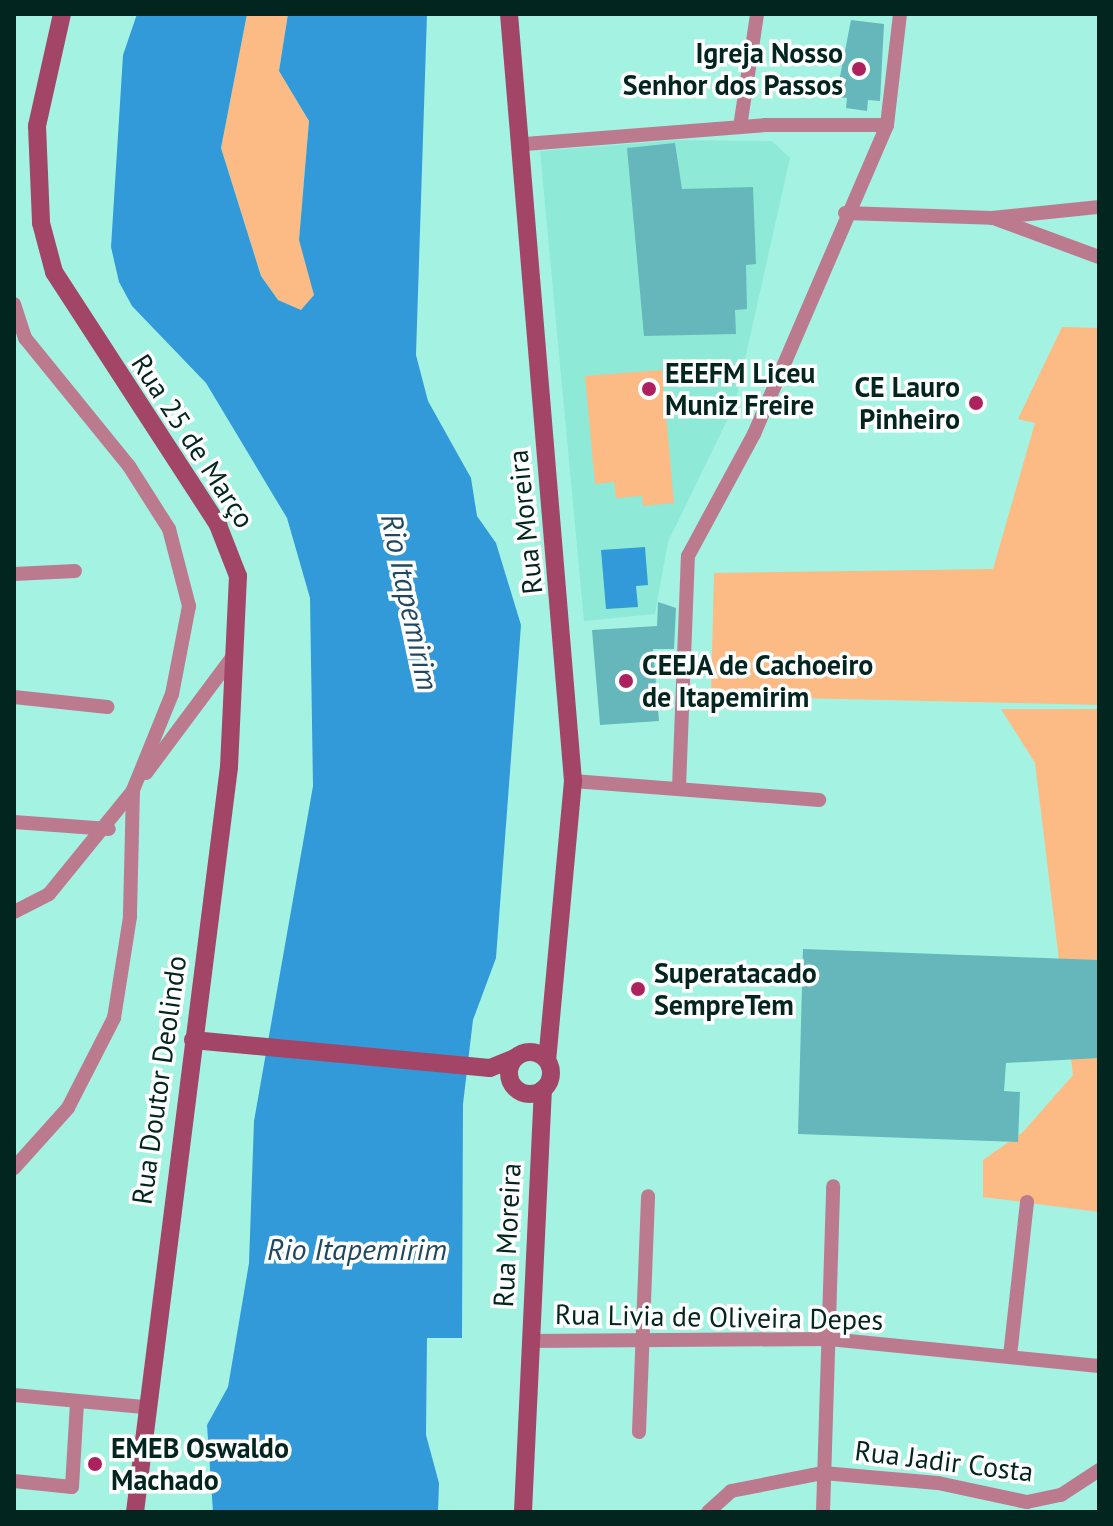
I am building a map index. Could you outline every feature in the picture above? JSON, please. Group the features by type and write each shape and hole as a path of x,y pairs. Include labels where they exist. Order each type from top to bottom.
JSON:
{"street":[{"name":"Rua 25 de Março","path":"62,14 37,126 41,223 54,272 233,556 234,655"},
{"name":"Rua Moreira","path":"509,14 525,144 573,781 547,1060 551,1075 543,1089 540,1132 523,1512"},
{"path":"740,127 757,14"},
{"path":"679,788 688,556 754,434 845,213 887,125 900,14"},
{"path":"525,144 740,127 887,125"},
{"path":"845,213 992,218 1099,207"},
{"path":"992,218 1099,257"},
{"path":"14,304 25,338 129,466 169,529 189,606 172,694 133,790 130,917 114,1018 68,1108 14,1168"},
{"path":"14,574 75,571"},
{"path":"14,912 49,894 109,829 133,790 234,655"},
{"name":"Rua Doutor Deolindo","path":"135,1512 143,1407 229,767 234,655"},
{"path":"14,697 107,707"},
{"path":"573,781 819,800"},
{"path":"14,822 109,829"},
{"path":"193,1040 260,1049 485,1068 520,1055 551,1024"},
{"path":"520,1055 547,1060"},
{"path":"516,1086 520,1055"},
{"path":"485,1068 516,1086 543,1089"},
{"name":"Rua Moreira","path":"516,1086 540,1132"},
{"path":"823,1512 833,1186"},
{"path":"639,1432 648,1196"},
{"path":"1010,1356 1027,1202"},
{"name":"Rua Livia de Oliveira Depes","path":"530,1341 829,1339 1099,1366"},
{"path":"14,1395 143,1407"},
{"path":"14,1481 72,1487 77,1402"},
{"name":"Rua Jadir Costa","path":"708,1512 731,1491 823,1473 938,1483 1027,1502 1061,1495 1099,1470"}],"shaded area":[{"path":"247,14 288,14 279,71 309,121 299,240 315,295 301,310 278,300 261,276 221,148"},
{"name":"EEEFM Liceu Muniz Freire","path":"679,140 772,141 790,158 735,404 668,542 655,614 584,621 540,151"},
{"path":"1062,327 1099,328 1099,705 711,696 714,573 993,569 1035,423 1018,419"},
{"path":"662,370 674,503 643,506 642,496 616,498 614,482 595,484 585,376"},
{"path":"1001,709 1099,709 1099,1212 983,1197 983,1160 1023,1132 1073,1075 1035,763"}],"water":[{"name":"Rio Itapemirim","path":"137,14 247,14 221,148 261,276 278,300 301,310 314,295 299,240 309,121 279,71 288,14 427,14 416,355 428,401 471,478 477,516 496,543 521,625 496,958 473,1020 463,1104 462,1338 427,1338 426,1435 439,1483 438,1512 213,1512 207,1425 228,1387 249,1263 254,1121 313,786 310,598 287,518 206,383 132,306 119,282 111,247 123,55"},
{"path":"645,547 648,585 636,586 638,607 606,609 601,550"}],"building":[{"name":"Igreja Nosso Senhor dos Passos","path":"851,20 884,24 880,101 868,100 867,111 846,108 847,98 836,97"},
{"path":"675,143 682,189 753,187 756,264 746,265 747,309 735,310 736,334 644,336 627,148"},
{"name":"CEEJA de Cachoeiro de Itapemirim","path":"658,602 676,608 674,649 653,649 659,721 600,725 592,630 657,626"},
{"path":"803,949 1099,960 1099,1058 1006,1063 1004,1091 1020,1092 1018,1142 798,1134"}],"place":[{"name":"Igreja Nosso Senhor dos Passos","path":"859,69"},
{"name":"EEEFM Liceu Muniz Freire","path":"649,389"},
{"name":"CE Lauro Pinheiro","path":"976,403"},
{"name":"CEEJA de Cachoeiro de Itapemirim","path":"626,681"},
{"name":"Superatacado SempreTem","path":"638,989"},
{"name":"EMEB Oswaldo Machado","path":"95,1464"}]}
